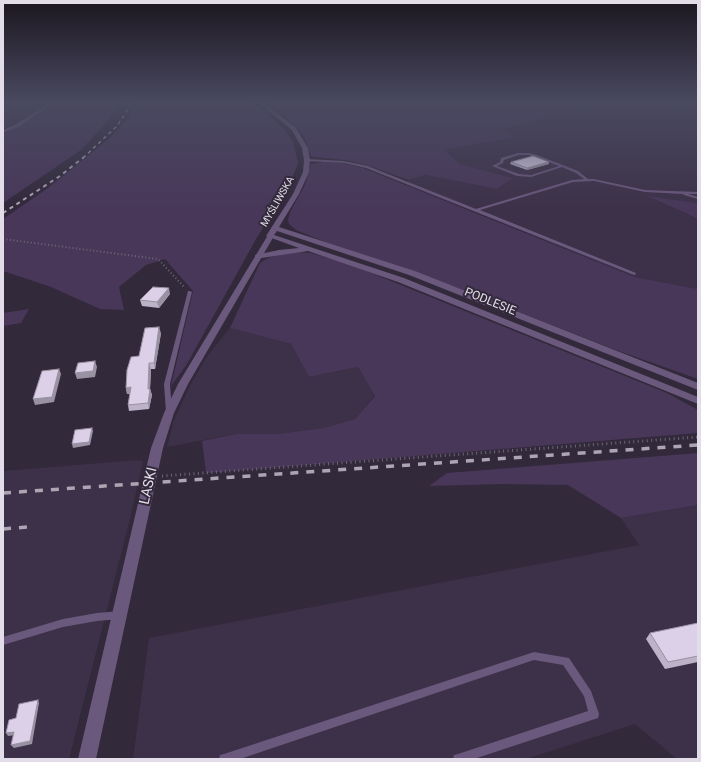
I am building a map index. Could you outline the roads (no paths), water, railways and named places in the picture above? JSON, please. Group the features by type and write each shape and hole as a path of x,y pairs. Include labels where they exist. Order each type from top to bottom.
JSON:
{"street":[{"name":"MYŚLIWSKA","path":"270,236 301,184 306,172 307,160 305,148 300,138"},
{"name":"PODLESIE","path":"275,228 412,273 698,386"},
{"name":"PODLESIE","path":"270,236 401,280 698,401"},
{"name":"LASKI","path":"87,759 157,448 169,413 183,384 270,236"},
{"path":"294,244 294,241 303,238"},
{"path":"258,257 292,250 313,250"}],"lane":[{"path":"562,166 531,176 518,175 494,166 502,162 502,159 525,154 536,156 562,166 577,172 587,180"},
{"path":"307,160 338,161 366,167 634,274"},
{"path":"476,210 564,182 587,180 645,191 698,193"},
{"path":"683,192 698,198"},
{"path":"169,413 166,384 190,292"},
{"path":"3,641 63,623 97,617 120,615"},
{"path":"224,759 534,656 566,661 588,694 594,714 458,759"}],"railway":[{"path":"83,158 105,138"},
{"path":"3,213 60,176 84,157"},
{"path":"3,493 698,445"},
{"path":"3,529 28,527"}]}
